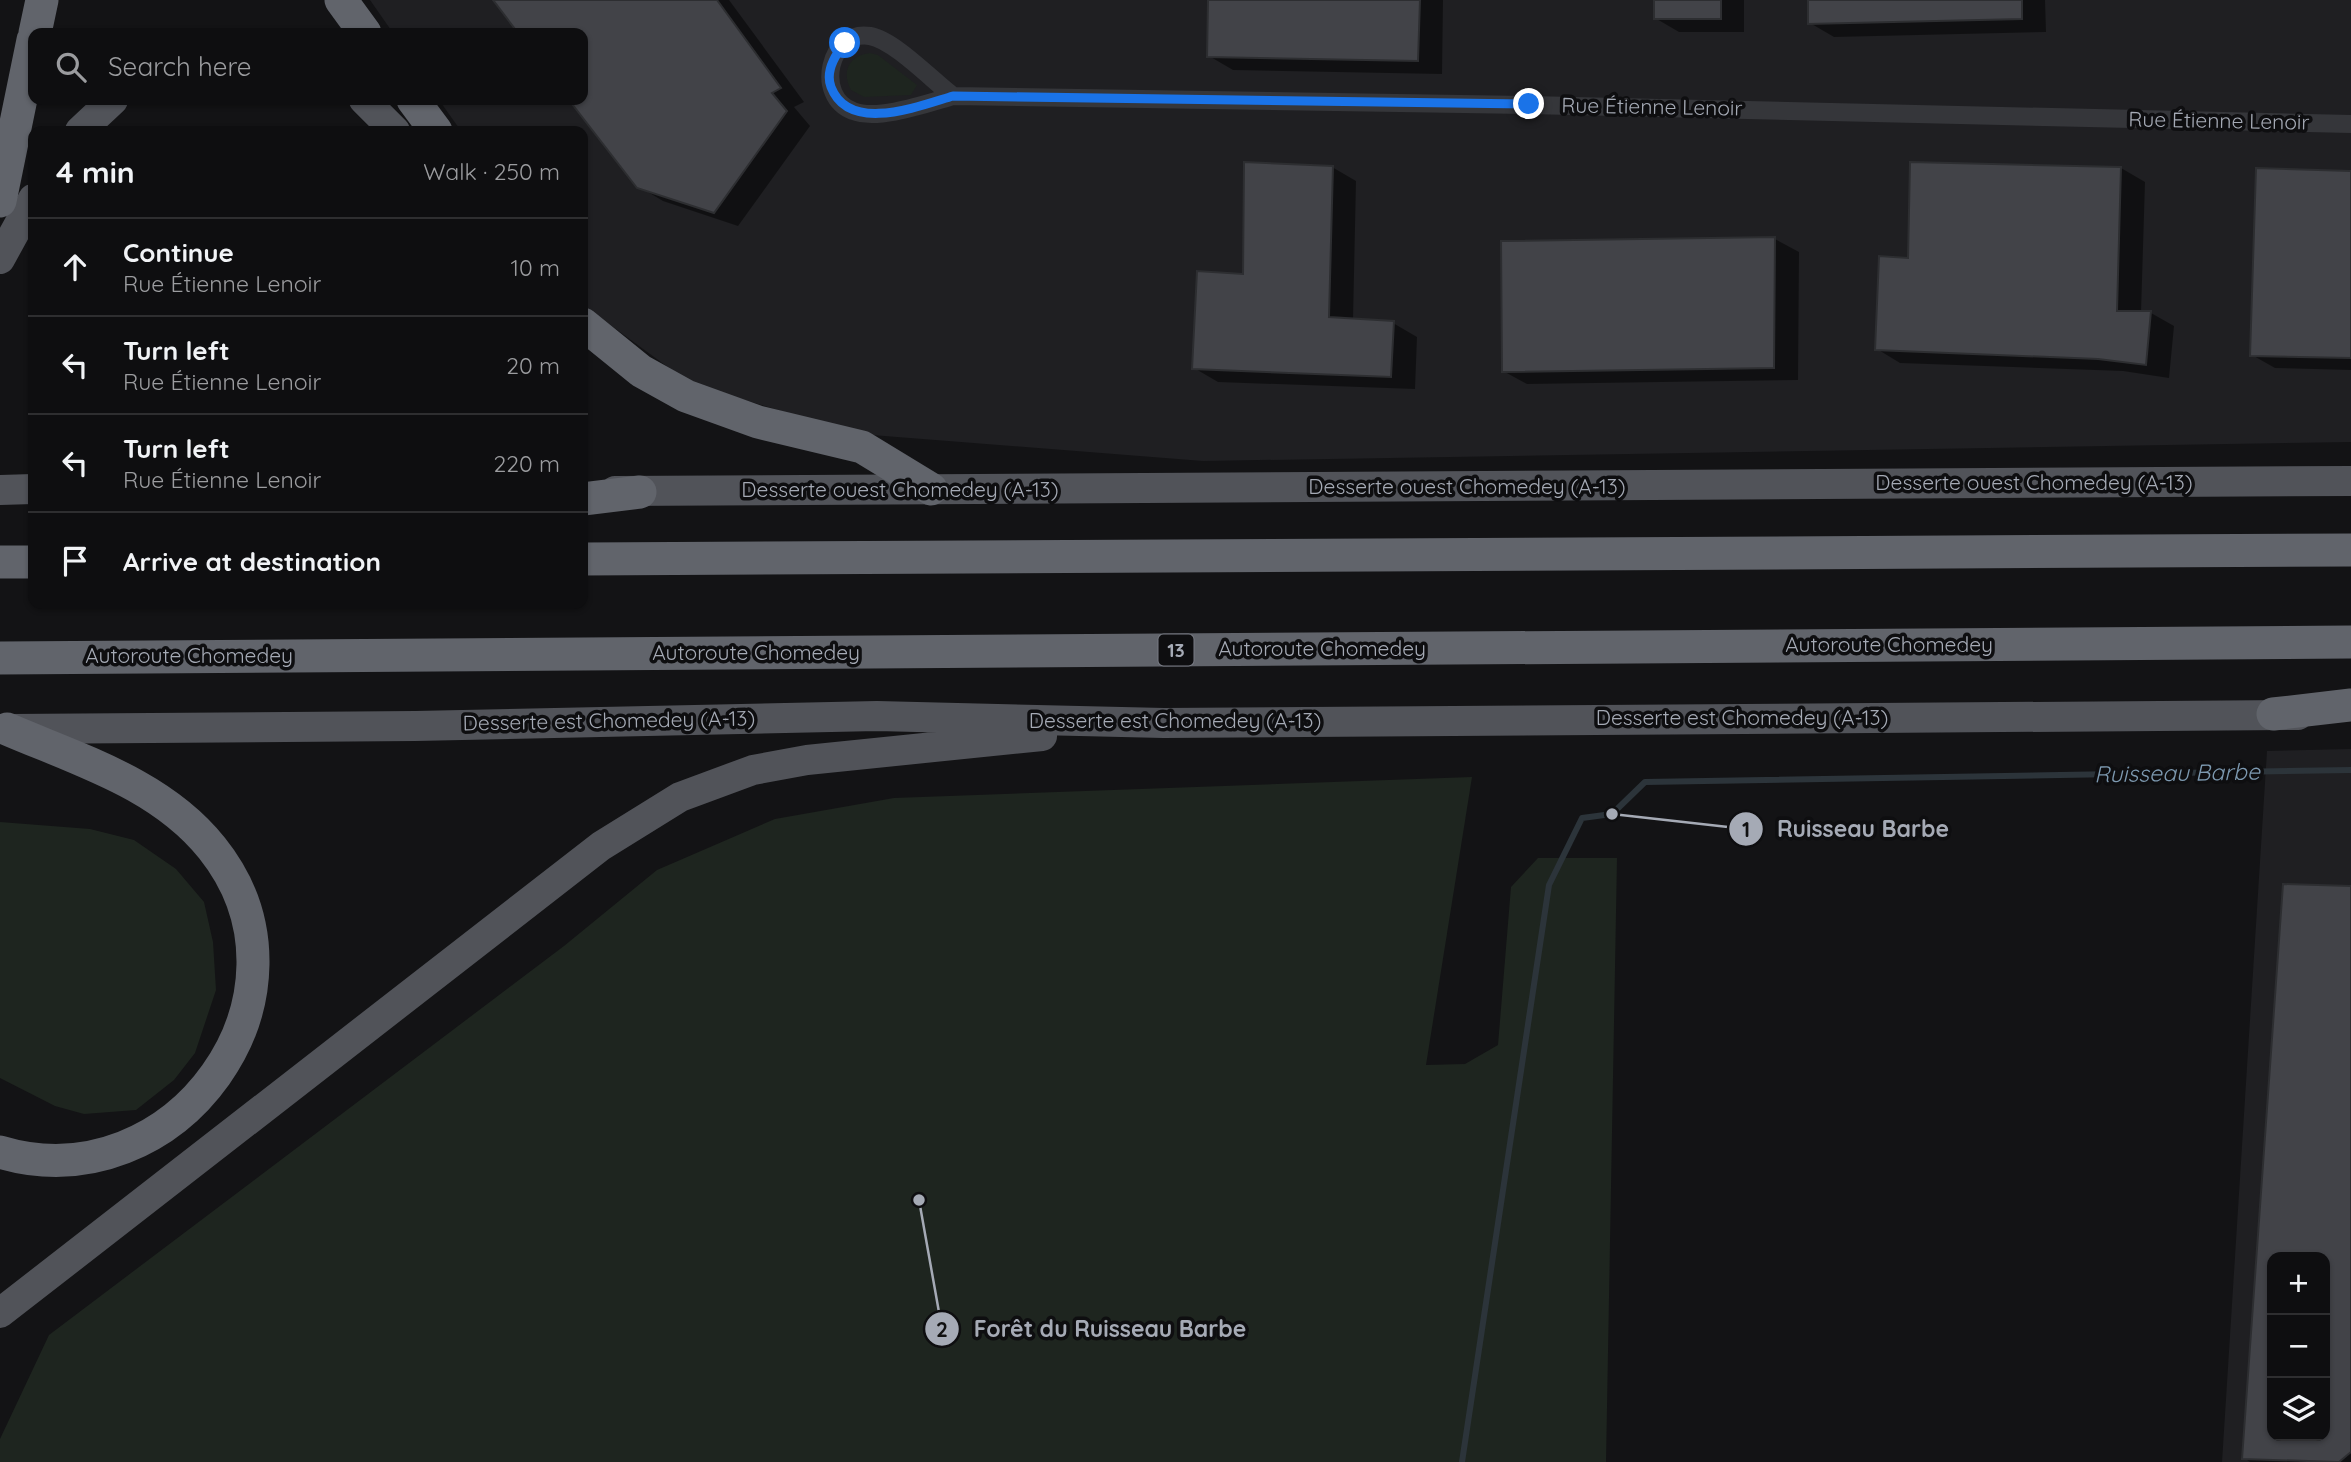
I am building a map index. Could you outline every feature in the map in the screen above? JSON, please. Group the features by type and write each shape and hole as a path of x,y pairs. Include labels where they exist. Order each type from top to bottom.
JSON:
{"highway":[{"path":"36,28 41,0"},
{"path":"341,0 361,28"},
{"path":"0,201 28,64"},
{"path":"417,105 432,126"},
{"path":"588,328 642,371 697,401 790,432 862,447 931,489"},
{"path":"588,498 640,492"},
{"path":"588,559 2351,550"},
{"path":"0,562 28,562"},
{"name":"Autoroute Chomedey","path":"0,658 2351,642"},
{"path":"2273,715 2351,705"},
{"path":"0,1152 43,1160 84,1159 126,1147 164,1128 197,1099 226,1061 243,1021 251,976 249,932 236,888 224,865 196,830 175,811 130,782 4,729"}],"main road":[{"path":"85,126 108,105"},
{"path":"369,105 390,126"},
{"path":"0,259 28,208"},
{"name":"Desserte ouest Chomedey (A-13)","path":"588,490 2351,481"},
{"path":"0,489 28,489"},
{"name":"Desserte est Chomedey (A-13)","path":"4,729 415,726 863,716 1164,723 2351,715"},
{"path":"0,1313 601,846 680,797 732,776 777,764 1164,723"}],"street":[{"name":"Rue Étienne Lenoir","path":"953,96 888,44 870,36 861,36 845,43 833,60 830,71 829,82 836,99 852,111 874,114 916,107 953,96 1529,104 2351,124"}],"shaded area":[{"path":"370,0 2351,0 2351,442 1203,461 859,434 691,384 588,309 588,126 457,126 443,105 588,105 588,28 390,28"},
{"path":"870,53 878,55 917,85 911,95 864,97 851,90 847,77 849,66 857,57"},
{"path":"2351,749 2351,1462 2222,1462 2267,751"},
{"path":"1472,777 1426,1065 1465,1064 1498,1045 1511,887 1538,858 1617,858 1606,1462 0,1462 0,1439 49,1335 564,946 657,870 775,819 894,798"},
{"path":"0,822 90,829 134,840 176,869 204,902 213,942 216,990 195,1053 174,1080 136,1110 84,1114 55,1106 0,1078"}],"building":[{"path":"493,0 717,0 781,88 772,93 787,111 714,213 637,188 573,105 588,105 588,28 514,28"},
{"path":"1208,0 1420,0 1418,61 1207,57"},
{"path":"1654,0 1721,0 1721,19 1654,19"},
{"path":"1808,0 2022,0 2022,19 1808,24"},
{"path":"1244,162 1333,166 1329,317 1394,321 1391,377 1192,369 1197,271 1243,274"},
{"path":"1910,162 2121,167 2117,311 2151,311 2146,365 2098,359 1875,350 1879,256 1908,258"},
{"path":"2256,168 2351,171 2351,358 2250,356"},
{"path":"1775,237 1774,368 1502,372 1501,241"},
{"path":"2283,884 2351,886 2351,1452 2339,1462 2242,1459"}],"waterway":[{"name":"Ruisseau Barbe","path":"1462,1462 1549,885 1582,818 1612,814 1645,782 2351,770"}],"place":[{"name":"Ruisseau Barbe","path":"1612,814"},
{"name":"Forêt du Ruisseau Barbe","path":"919,1200"}],"route":[{"path":"845,43 833,60 829,82 832,90 836,99 852,111 874,114 916,107 953,96 1529,104"}]}
